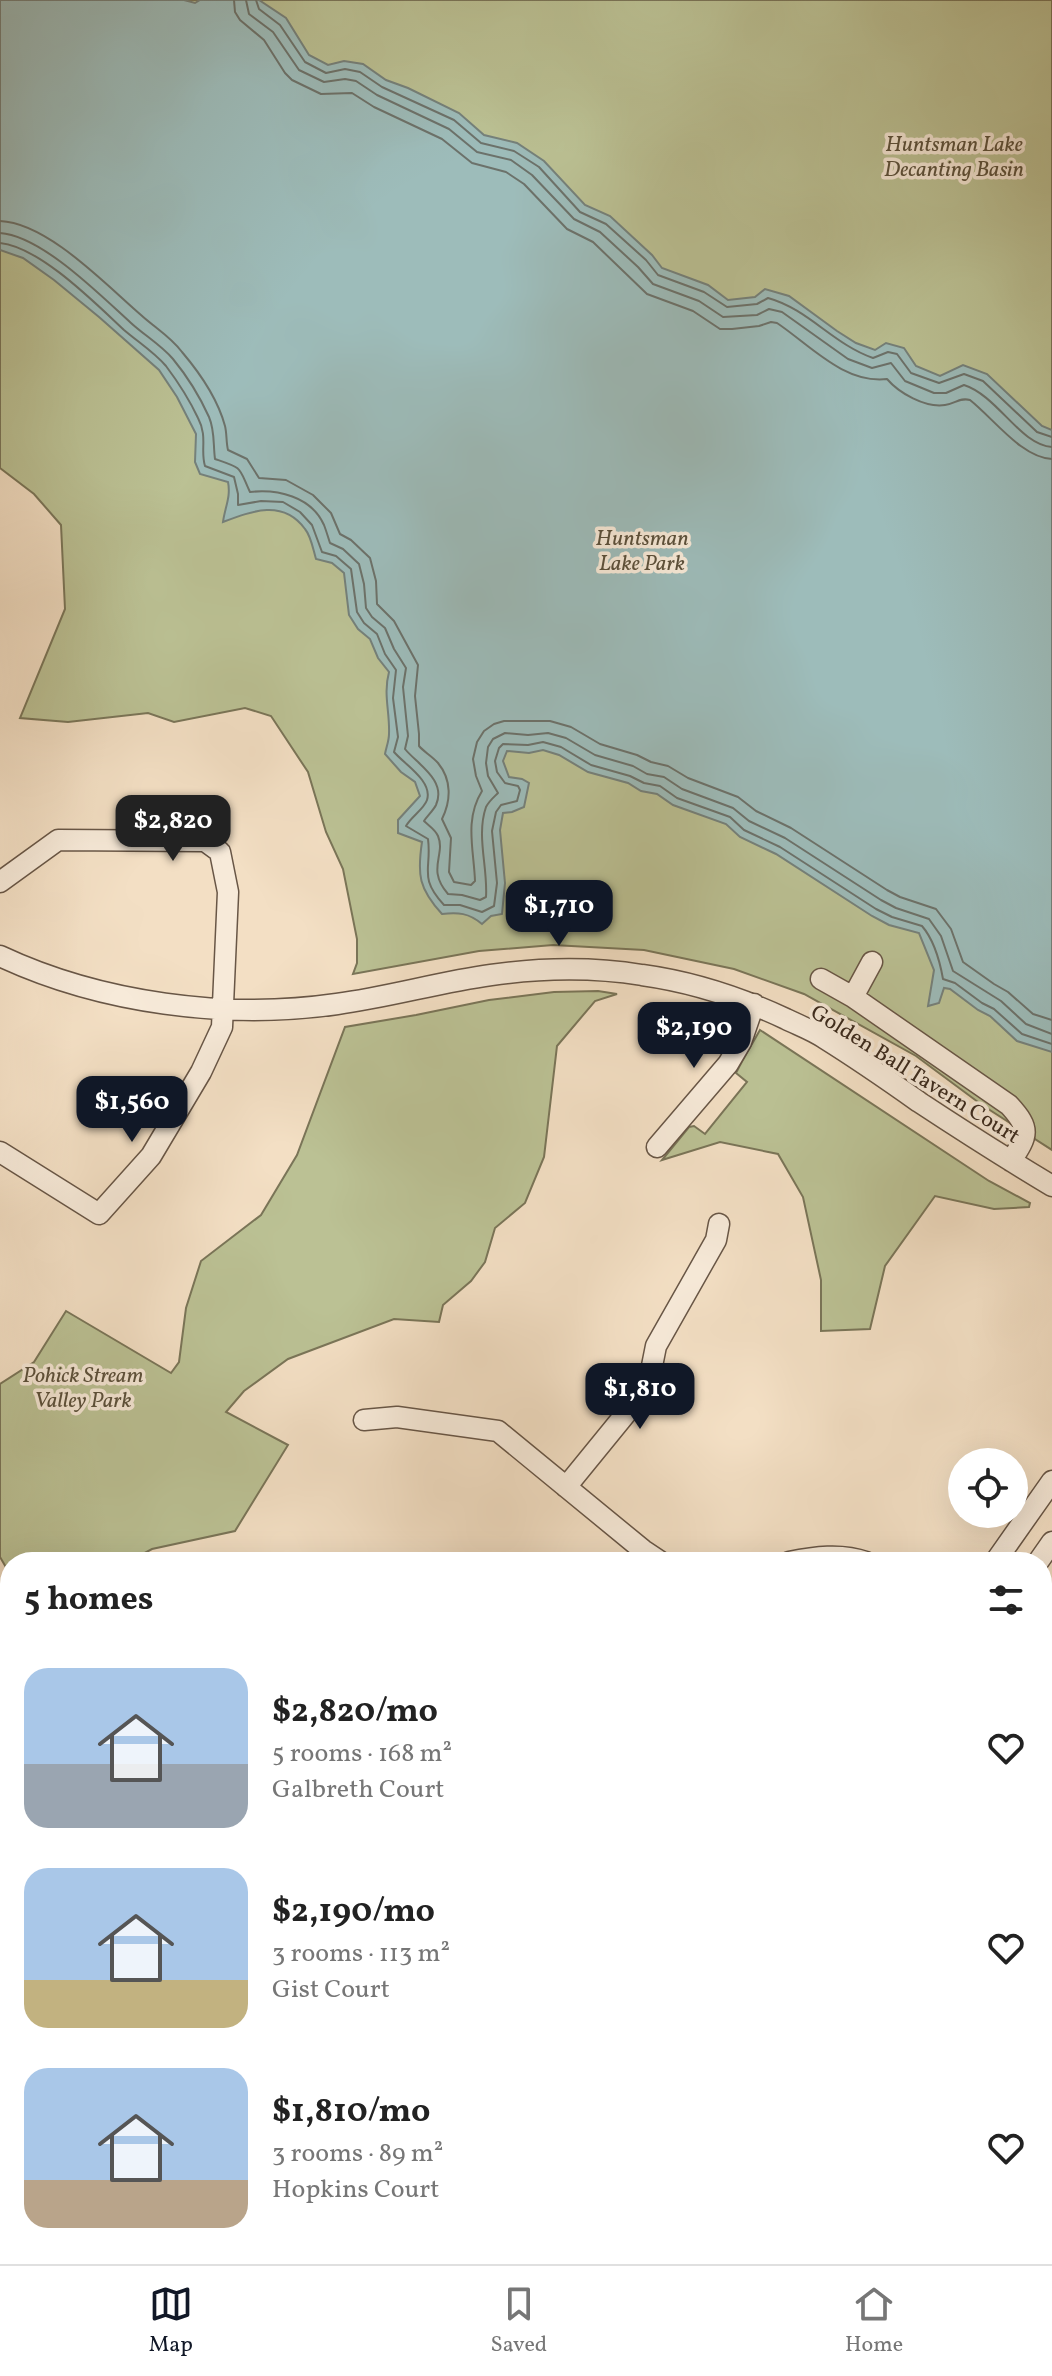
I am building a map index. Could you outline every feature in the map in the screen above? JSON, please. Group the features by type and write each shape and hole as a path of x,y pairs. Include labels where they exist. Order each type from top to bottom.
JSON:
{"street":[{"path":"0,882 58,840 205,841 220,852 228,892 222,1027 201,1072 151,1156 99,1214 0,1152"},
{"name":"Golden Ball Tavern Court","path":"0,956 82,986 159,1002 223,1009 281,1010 335,1005 491,975 566,969 602,970 682,982 754,1004 821,1036 1052,1186"},
{"path":"853,997 872,962"},
{"path":"821,979 853,997 1009,1105 1023,1120 1025,1140 1011,1161"},
{"path":"657,1147 728,1064 741,1042 754,1004"},
{"path":"566,1487 641,1395 649,1381 656,1346 716,1240 719,1224"},
{"path":"364,1420 397,1417 498,1431 646,1552"},
{"path":"1002,1552 1052,1481"}],"green space":[{"name":"Huntsman Lake Park","path":"0,0 1052,0 1052,1150 982,1105 916,1056 804,994 734,969 644,950 553,945 479,951 353,974 357,963 357,939 343,869 326,832 308,772 271,716 245,708 174,722 148,713 68,722 20,718 65,609 61,525 34,494 0,468"},
{"name":"Pohick Stream Valley Park","path":"554,992 617,994 595,1001 557,1046 544,1157 525,1203 495,1228 485,1262 471,1281 443,1305 439,1322 394,1319 288,1359 244,1391 226,1412 288,1445 235,1531 146,1552 0,1552 0,1384 34,1362 66,1311 171,1373 179,1362 186,1308 201,1261 261,1215 297,1155 345,1027 489,1000"},
{"path":"760,1030 989,1181 1030,1203 1029,1207 994,1209 935,1196 885,1266 870,1329 821,1331 821,1280 803,1197 778,1154 720,1142 662,1160 689,1127 694,1126 705,1134 747,1082 736,1073"}],"water":[{"name":"Huntsman Lake Park","path":"0,0 184,0 195,3 200,0 259,0 286,18 309,55 328,65 344,61 363,64 386,80 459,113 484,135 517,143 544,161 585,205 610,216 662,268 708,285 728,300 755,297 765,289 789,296 856,343 875,350 886,343 904,348 916,366 940,376 963,365 987,374 1042,426 1052,430 1052,1052 1017,1041 990,1016 950,989 944,988 939,1003 928,1006 934,970 919,933 889,925 872,916 776,854 740,837 726,824 673,805 657,794 641,791 628,783 588,772 559,755 543,750 529,753 507,751 503,761 509,777 529,783 524,807 503,813 500,830 505,883 502,914 491,916 482,924 463,914 442,914 424,889 420,873 422,842 398,833 398,820 420,796 415,782 385,754 389,734 389,672 378,658 370,639 358,629 349,615 344,573 332,563 316,559 307,532 287,514 256,511 223,522 228,482 200,474 195,462 196,434 159,370 54,280 23,258 0,250"}],"park label":[{"name":"Huntsman Lake Decanting Basin","path":"954,156"}]}
